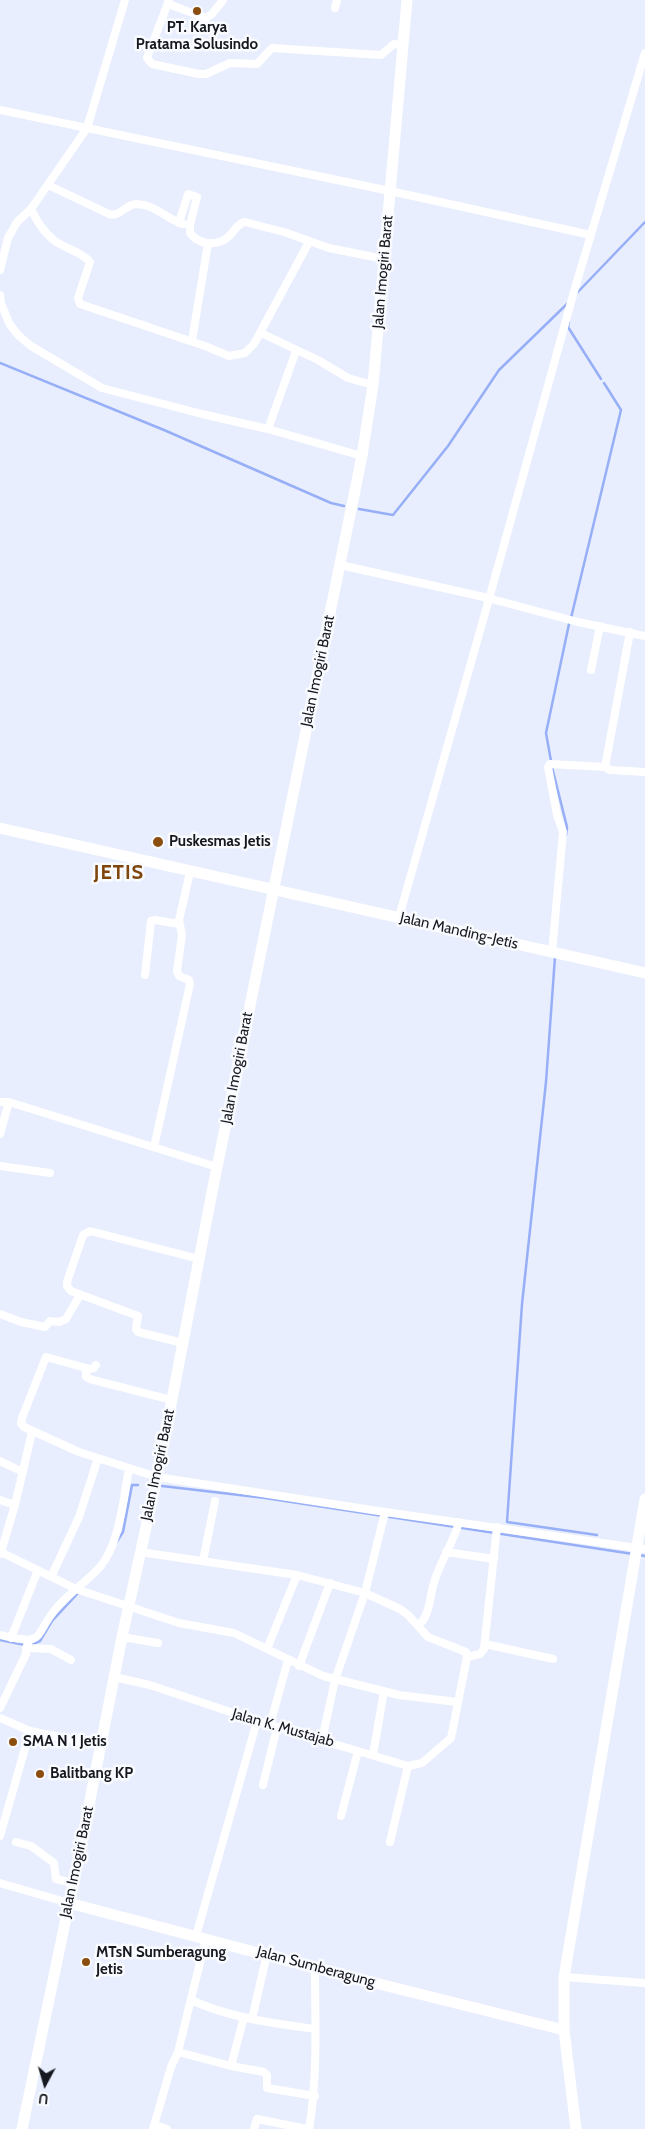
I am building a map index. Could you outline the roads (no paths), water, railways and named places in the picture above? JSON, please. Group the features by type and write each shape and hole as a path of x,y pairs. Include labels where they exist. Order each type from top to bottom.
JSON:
{"main road":[{"name":"Jalan Imogiri Barat","path":"22,2129 122,1637 157,1477 217,1167 362,456 373,385 407,0"},
{"name":"Jalan Manding-Jetis","path":"0,828 273,891 399,917 645,973"},
{"path":"576,2129 564,2030 564,1977 639,1552 645,1499"},
{"name":"Jalan Sumberagung","path":"69,1903 316,1968 564,2030"}],"street":[{"path":"0,270 12,230 48,185 87,128 125,0"},
{"path":"222,0 212,14 206,18 168,2 148,52 148,62 206,74 230,63 257,64 272,48 381,55 394,44 403,45"},
{"path":"399,917 566,319 645,53"},
{"path":"0,110 591,235"},
{"path":"48,185 109,214 116,215 127,207 136,204 160,211 179,223 190,225"},
{"path":"179,223 188,194 197,197 190,225 190,233 193,237 208,243 225,239 243,222 265,226 329,248 384,259"},
{"path":"31,208 42,228 55,242 86,257 90,262 78,298 80,304 192,341 228,356 237,356 245,353 261,333 309,242"},
{"path":"192,341 208,243"},
{"path":"0,295 9,323 18,335 31,346 87,381 119,393 268,429 362,456"},
{"path":"261,333 318,360 348,378 373,385"},
{"path":"268,429 296,351"},
{"path":"340,565 645,636"},
{"path":"591,670 600,626"},
{"path":"605,767 630,632"},
{"path":"554,953 563,832 557,815 548,767 550,764 564,764 645,772"},
{"path":"154,1147 190,984 189,980 177,974 182,935 179,924 190,872"},
{"path":"145,975 151,921 179,924"},
{"path":"0,1102 9,1102 217,1167"},
{"path":"0,1134 9,1102"},
{"path":"0,1166 50,1173"},
{"path":"183,1343 138,1332 136,1329 138,1318 136,1315 68,1290 67,1286 83,1235 90,1231 199,1258"},
{"path":"0,1314 43,1328 50,1321 59,1322 66,1319 80,1295"},
{"path":"96,1364 92,1369 46,1357 22,1418 21,1423 24,1427 32,1432 98,1458 157,1477 496,1533 639,1552"},
{"path":"86,1368 86,1377 90,1379 172,1400"},
{"path":"32,1432 15,1505 0,1553 80,1591 180,1623 220,1629 267,1649 299,1666 335,1680 432,1700 456,1702"},
{"path":"51,1577 78,1517 98,1458"},
{"path":"0,1461 23,1472"},
{"path":"0,1708 26,1654 27,1645 39,1635 58,1606 80,1591 111,1549 129,1469"},
{"path":"0,1500 15,1505"},
{"path":"203,1561 215,1501"},
{"path":"322,1740 335,1680 365,1593 385,1514"},
{"path":"418,1624 424,1618 436,1575 458,1526"},
{"path":"467,1657 480,1654 484,1649 496,1533"},
{"path":"140,1552 297,1575 365,1593 392,1604 408,1615 418,1624 425,1636 464,1650 467,1657 456,1702 452,1734 447,1743 422,1763 408,1766 390,1842"},
{"path":"446,1552 494,1559"},
{"path":"11,1638 38,1570"},
{"path":"267,1649 297,1575"},
{"path":"299,1666 330,1583"},
{"path":"0,1635 27,1645 51,1649 71,1660"},
{"path":"122,1637 158,1643"},
{"path":"485,1644 553,1659"},
{"path":"263,1785 288,1660"},
{"name":"Jalan K. Mustajab","path":"114,1677 150,1686 257,1722 408,1766"},
{"path":"373,1755 384,1691"},
{"path":"0,1718 30,1732 100,1745"},
{"path":"167,2129 154,2127 171,2067 178,2052 191,2000 201,1937 257,1722"},
{"path":"0,1836 30,1732"},
{"path":"342,1816 358,1751"},
{"path":"16,1842 31,1846 54,1863 56,1878 73,1883"},
{"path":"0,1883 69,1903"},
{"path":"231,2066 248,2018 266,1954"},
{"path":"254,2129 257,2119 308,2129 315,2096 316,1968"},
{"path":"564,1977 645,1983"},
{"path":"191,2000 215,2011 315,2029"},
{"path":"178,2052 231,2066 264,2072 266,2075 266,2088 315,2096"}],"waterway":[{"path":"575,295 645,222"},
{"path":"359,509 393,515 448,446 499,370 568,303"},
{"path":"569,322 568,327 601,379"},
{"path":"0,363 164,430 331,503 344,506"},
{"path":"571,618 621,410 604,383"},
{"path":"551,761 546,733 569,624"},
{"path":"552,767 567,827 566,835"},
{"path":"555,957 546,1082 522,1304 507,1522 597,1535"},
{"path":"116,1543 123,1532 132,1485 138,1485"},
{"path":"162,1486 265,1498 633,1554"},
{"path":"639,1555 645,1556"},
{"path":"31,1645 40,1641 52,1621 80,1591"},
{"path":"0,1640 25,1645"}],"place":[{"name":"PT. Karya Pratama Solusindo","path":"197,11"},
{"name":"Puskesmas Jetis","path":"158,842"},
{"name":"SMA N 1 Jetis","path":"13,1742"},
{"name":"Balitbang KP","path":"40,1774"},
{"name":"MTsN Sumberagung Jetis","path":"86,1962"}],"district":[{"name":"JETIS","path":"119,873"}]}
